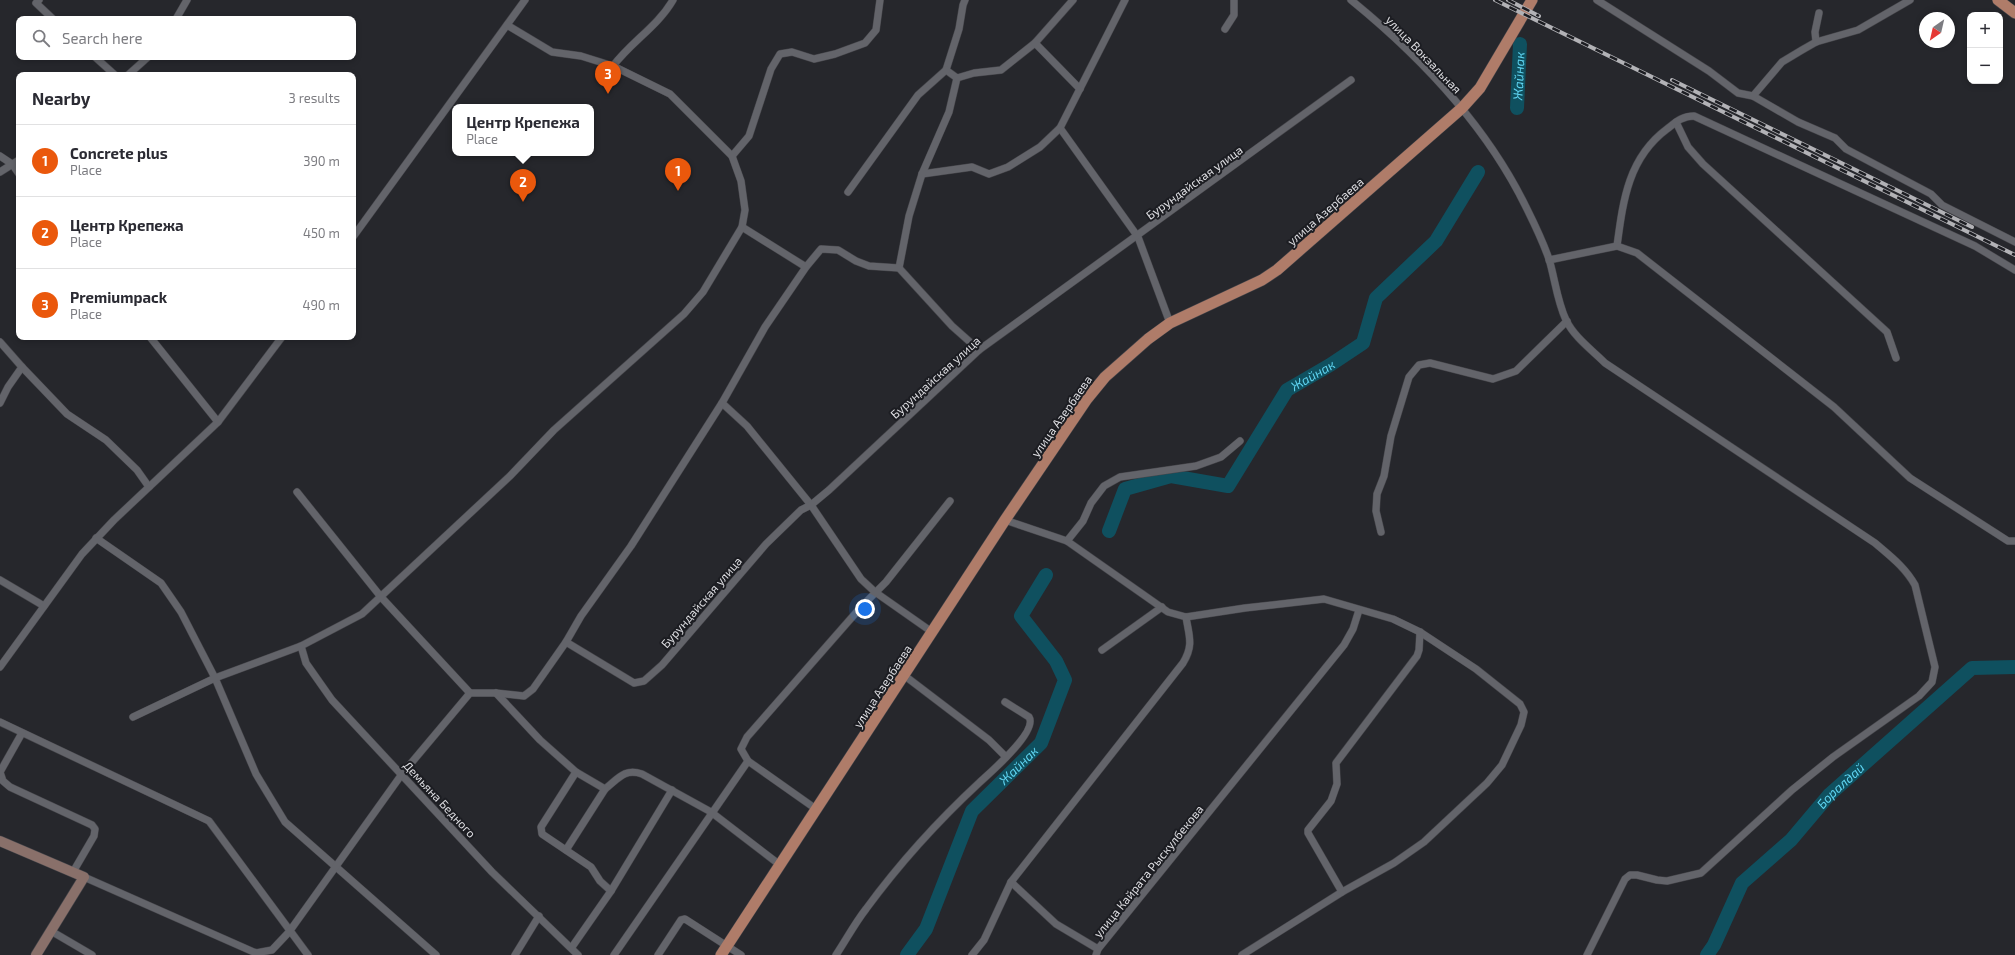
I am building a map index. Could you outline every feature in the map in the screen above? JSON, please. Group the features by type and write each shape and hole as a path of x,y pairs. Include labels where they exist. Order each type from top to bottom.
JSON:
{"main road":[{"name":"улица Азербаева","path":"721,955 816,808 905,676 1005,520 1087,399 1105,377 1148,339 1170,323 1262,280 1277,270 1462,108 1480,88 1532,0"},
{"path":"1998,0 2015,13"},
{"path":"0,841 84,877 36,955"}],"street":[{"path":"39,0 36,3 50,16"},
{"path":"178,16 187,0"},
{"path":"356,233 525,0"},
{"path":"613,66 626,50 666,12 673,0"},
{"path":"732,156 749,136 772,69 780,54 792,52 814,59 835,54 865,43 876,30 880,0"},
{"path":"848,192 918,95 946,70 959,29 965,0"},
{"path":"956,78 974,73 1001,70 1035,43 1073,0"},
{"path":"922,174 972,167 989,174 1008,167 1040,147 1060,128 1125,0"},
{"path":"1225,29 1234,15 1234,0"},
{"name":"улица Вокзальная","path":"1351,0 1386,28 1419,61 1462,108 1500,162 1522,200 1549,260 1554,282 1567,321 1582,340 1605,363 1875,543 1899,563 1910,576 1915,585 1936,667 1932,682 1919,696 1833,757 1797,786 1701,873 1667,881 1630,875 1625,879 1587,955"},
{"path":"1597,0 1709,71 1738,93 1753,96 1798,122 1835,138 1846,149 1932,194 1942,205 2015,242"},
{"path":"1753,96 1782,62 1816,42 1858,30 1910,0"},
{"path":"1816,42 1818,13"},
{"path":"133,717 215,678 301,646 362,614 510,476 554,430 684,314 703,292 742,227 745,210 741,181 732,156 670,94 613,66 581,56 552,52 507,25"},
{"path":"1035,43 1080,88"},
{"path":"98,60 112,72"},
{"path":"131,72 145,60"},
{"path":"946,70 956,78"},
{"path":"898,268 909,216 922,174 949,112 956,78"},
{"name":"Бурундайская улица","path":"566,642 634,683 644,681 662,665 766,544 801,510 829,490 979,350 1351,80"},
{"path":"1617,246 1622,206 1629,178 1637,162 1655,138 1685,116 1694,116 1976,246 2015,270"},
{"path":"1676,122 1688,147 1703,164 1887,332 1896,358"},
{"path":"1060,128 1138,236 1170,323"},
{"path":"0,156 12,164 16,170"},
{"path":"0,172 16,162"},
{"path":"742,227 806,267"},
{"path":"1549,260 1617,246 1637,253 1834,408 1910,478 2008,541 2015,541"},
{"path":"84,877 256,953 272,950 290,932 402,774 470,694 496,693 524,696 533,689 566,642 581,616 631,546 722,403 765,327 806,267 821,248 838,250 856,261 869,266 898,268 952,326 979,350"},
{"path":"1381,532 1376,511 1377,494 1384,476 1391,436 1409,377 1419,366 1430,363 1493,379 1516,371 1567,321"},
{"path":"152,340 218,422"},
{"path":"0,667 96,538 218,422 280,340"},
{"path":"0,342 67,414 106,440 137,470 149,487"},
{"path":"0,403 12,381 22,367"},
{"path":"722,403 747,426 810,505 862,579 875,592 932,632"},
{"path":"1067,541 1083,521 1091,503 1104,486 1109,483 1120,477 1196,466 1221,457 1240,441"},
{"path":"297,492 380,597 470,694"},
{"path":"816,808 748,761 741,749 747,737 875,592 950,501"},
{"path":"1005,520 1067,541 1177,616 1186,617 1245,608 1324,599 1393,619 1420,632 1476,670 1520,704 1524,712 1521,725 1502,765 1487,783 1430,837 1394,863 1342,892 1242,955"},
{"path":"96,538 161,583 181,612 215,678 256,774 285,822 436,955"},
{"path":"0,580 44,606"},
{"path":"1102,650 1162,607"},
{"name":"улица Кайрата Рыскулбекова","path":"1011,882 1056,924 1097,952 1344,646 1353,629 1359,610"},
{"path":"972,955 984,940 1011,882 1183,663 1189,653 1191,644 1186,617"},
{"path":"1342,892 1308,833 1308,830 1331,801 1337,784 1336,764 1417,656 1419,650 1420,632"},
{"name":"Демьяна Бедного","path":"301,646 306,663 332,700 492,872 575,952"},
{"path":"905,676 989,740 1006,757"},
{"path":"496,693 540,740 576,772 605,789"},
{"path":"836,955 866,909 924,839 950,810 1016,747 1030,728 1031,720 1029,717 1005,702"},
{"path":"0,722 209,821 308,955"},
{"path":"22,732 0,772 3,781 10,787 92,825 95,829 94,836 73,872"},
{"path":"614,955 711,812 748,761"},
{"path":"566,850 605,789 625,772 634,771 711,812 780,865"},
{"path":"576,772 541,827 542,834 591,867 600,881 611,891"},
{"path":"575,952 672,790"},
{"path":"515,955 539,916"},
{"path":"658,955 681,920 685,919 728,945 741,955"},
{"path":"51,931 92,955"}],"waterway":[{"name":"Жайнак","path":"1517,108 1520,44"},
{"name":"Жайнак","path":"1109,531 1125,489 1171,476 1228,486 1287,390 1330,365 1363,343 1376,298 1436,241 1478,172"},
{"name":"Жайнак","path":"907,955 926,929 972,811 1041,743 1065,680 1056,661 1021,616 1046,575"},
{"name":"Боралдай","path":"1707,955 1714,945 1742,883 1791,840 1829,795 1972,668 2015,667"}],"railway":[{"path":"1495,0 2015,255"},
{"path":"1508,0 1539,16"},
{"path":"1672,80 1972,227"}],"place":[{"name":"Premiumpack","path":"608,94"},
{"name":"Concrete plus","path":"678,191"},
{"name":"Центр Крепежа","path":"523,202"}]}
